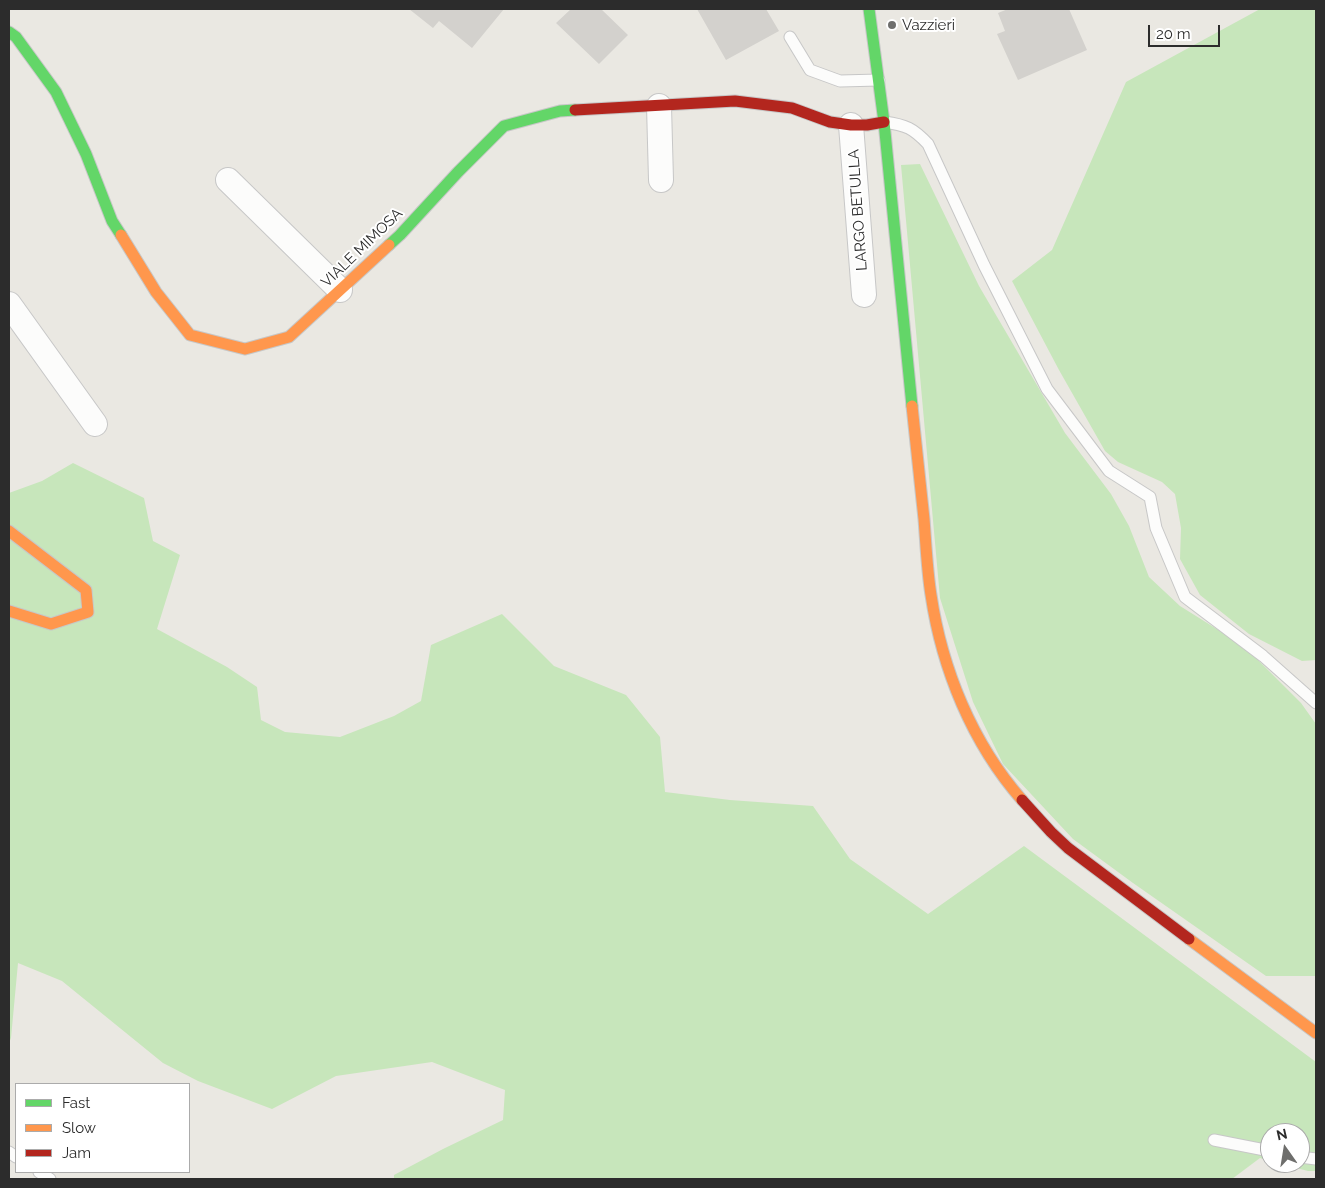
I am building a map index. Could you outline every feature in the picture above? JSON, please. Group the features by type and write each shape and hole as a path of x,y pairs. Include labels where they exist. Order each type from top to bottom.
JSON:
{"street":[{"path":"869,9 884,122 931,594 947,663 959,698 983,747 1013,791 1061,842 1316,1033"},
{"name":"VIALE MIMOSA","path":"9,32 16,37 56,92 86,154 112,221 156,292 190,335 245,349 290,337 400,235 458,172 504,126 560,111 735,101 792,108 830,122 851,126 884,122"},
{"path":"658,106 661,180"},
{"name":"LARGO BETULLA","path":"851,126 864,296"},
{"path":"228,180 340,290"},
{"path":"9,304 95,424"},
{"path":"9,531 86,590 88,612 51,624 9,611"}],"lane":[{"path":"790,37 810,70 840,81 879,80"},
{"path":"884,122 902,125 917,133 928,144 984,265 1047,389 1109,471 1150,497 1156,528 1184,597 1262,656 1316,703"},
{"path":"1214,1140 1260,1149"}],"green space":[{"path":"1260,9 1316,9 1316,660 1302,661 1249,634 1200,595 1180,559 1181,528 1175,494 1162,482 1118,462 1105,451 1012,281 1052,250 1126,82"},
{"path":"920,164 979,286 1065,433 1111,494 1129,526 1149,577 1180,606 1244,646 1301,703 1316,724 1316,976 1266,976 1073,839 1003,764 973,702 940,598 901,165"},
{"path":"73,463 144,498 153,541 180,555 157,629 227,667 257,687 261,720 285,732 340,737 394,716 421,701 431,645 502,614 554,666 626,695 660,737 665,792 730,800 813,806 850,859 928,914 1024,846 1316,1062 1316,1171 1310,1171 1310,1123 1260,1123 1260,1158 1232,1179 394,1179 394,1175 503,1120 505,1090 432,1062 336,1076 272,1109 198,1081 163,1063 62,981 18,963 9,1043 9,493 42,481"}],"building":[{"path":"409,9 504,9 472,48 439,21 433,28"},
{"path":"571,9 601,9 628,35 599,64 556,23"},
{"path":"697,9 766,9 779,31 726,60"},
{"path":"1008,9 1069,9 1087,50 1018,80 997,34 1005,31 998,13"}],"traffic: fast":[{"path":"869,9 884,122 912,406"},
{"path":"9,32 16,37 56,92 86,154 112,221 121,235"},
{"path":"389,245 504,126 560,111 575,110"}],"traffic: slow":[{"path":"121,235 156,292 190,335 245,349 289,337 389,245"},
{"path":"912,406 930,586 943,650 951,677 974,730 1004,778 1022,800"},
{"path":"9,531 86,590 88,612 51,624 9,611"},
{"path":"1189,939 1316,1033"}],"traffic: jam":[{"path":"575,110 735,101 792,108 830,122 851,125 884,122"},
{"path":"1022,800 1068,848 1189,939"}],"place":[{"name":"Vazzieri","path":"892,25"}]}
